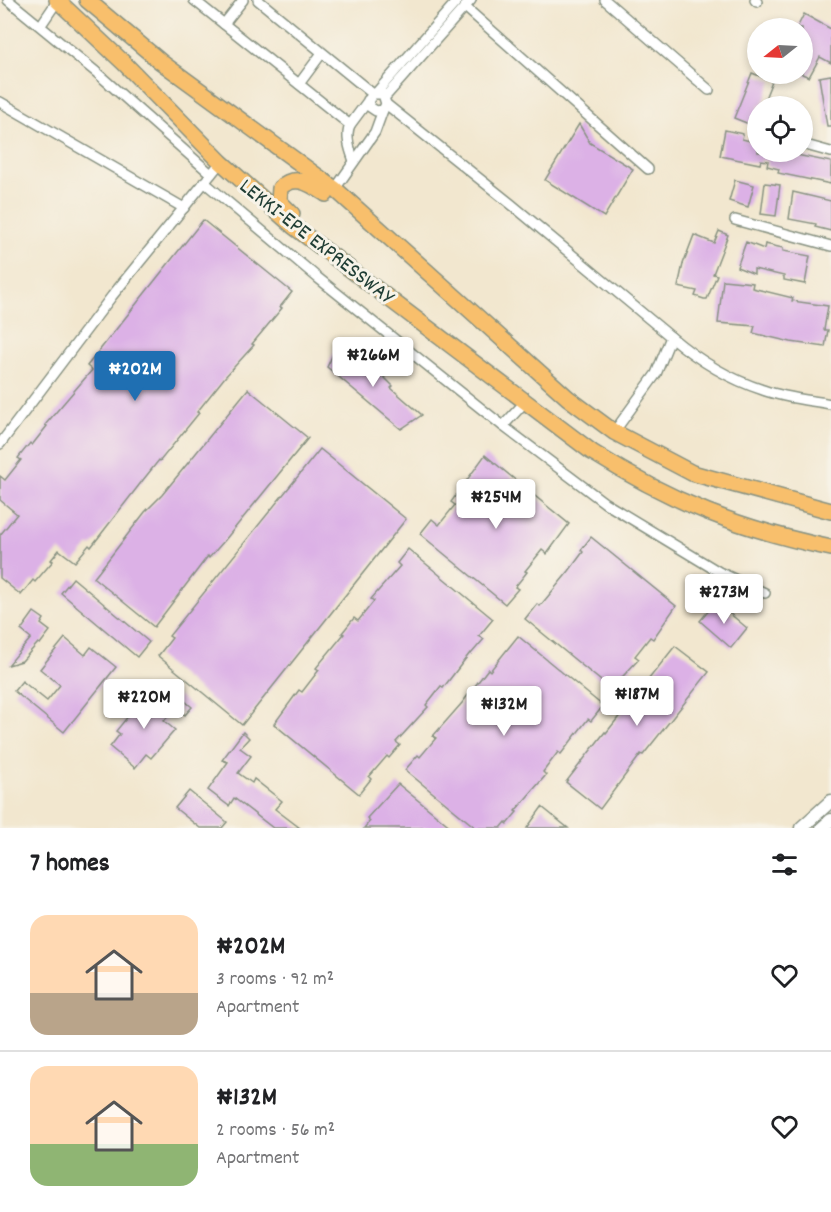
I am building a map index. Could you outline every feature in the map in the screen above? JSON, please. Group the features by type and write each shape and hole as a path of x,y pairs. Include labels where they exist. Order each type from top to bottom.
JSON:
{"highway":[{"name":"LEKKI-EPE EXPRESSWAY","path":"58,0 124,63 221,162 293,226 592,452 663,494 697,508 763,532 831,548"},
{"name":"LEKKI-EPE EXPRESSWAY","path":"87,0 161,62 334,189 568,398 614,432 692,473 831,511"},
{"path":"359,274 342,254 279,201 280,188 285,183 295,179 306,182 335,200 466,321 494,332"}],"street":[{"path":"8,0 41,25 318,278 503,426 605,503 719,572 765,593"},
{"path":"41,25 58,0"},
{"path":"194,0 350,124"},
{"path":"224,24 243,0"},
{"path":"258,0 691,353 752,386 784,396 831,404"},
{"path":"604,0 709,90"},
{"path":"354,161 349,140 350,124 378,100 465,2 648,169"},
{"path":"299,84 322,53"},
{"path":"334,189 375,132 378,100"},
{"path":"0,102 184,208"},
{"path":"813,147 831,152"},
{"path":"0,444 112,296 221,162"},
{"path":"735,220 831,246"},
{"path":"614,432 656,374 671,337"},
{"path":"503,426 526,401"},
{"path":"801,828 831,801"},
{"path":"822,828 831,820"}],"building":[{"path":"813,19 831,29 831,63 820,57 813,70"},
{"path":"831,75 831,126 827,126 819,77"},
{"path":"748,84 771,84 766,96 747,96 747,123 734,118"},
{"path":"579,124 590,143 633,169 604,217 545,180"},
{"path":"725,130 743,134 742,139 747,140 747,161 720,156"},
{"path":"813,158 831,162 831,184 778,173 779,169 767,166 768,162 813,162"},
{"path":"735,180 754,185 748,207 729,201"},
{"path":"765,183 780,185 776,216 761,214"},
{"path":"793,192 831,201 831,231 815,227 816,224 789,219"},
{"path":"203,220 292,292 280,307 282,308 252,344 254,345 225,377 197,412 199,413 91,547 89,545 75,562 59,550 51,560 53,561 21,595 0,578 0,535 17,514 0,500 0,476 5,480 21,460 18,458 30,443 32,445 47,426 45,425 92,370 87,366"},
{"path":"719,231 728,235 713,274 717,275 707,299 704,299 695,296 697,291 678,287 683,264 694,235 714,243"},
{"path":"746,242 764,249 765,244 783,248 783,251 810,256 805,284 784,280 784,276 754,269 754,274 737,267"},
{"path":"723,280 753,283 752,288 793,298 792,301 828,306 824,330 828,330 825,347 753,333 755,326 718,323"},
{"path":"337,346 342,350 344,348 369,369 370,367 379,372 393,386 391,388 422,415 401,429 327,367"},
{"path":"248,389 308,438 225,540 209,558 208,556 154,627 94,578 145,512 162,495"},
{"path":"320,449 406,519 242,725 158,656 172,638 169,636"},
{"path":"485,455 569,524 547,554 542,550 525,571 527,572 515,587 518,589 505,604 420,534 432,519 439,525 455,505 451,502"},
{"path":"591,537 676,606 653,639 650,637 635,656 639,659 611,689 525,619 537,604 540,606 569,571"},
{"path":"408,549 493,619 479,636 484,639 443,688 441,686 426,705 428,707 396,742 400,745 369,777 371,779 359,794 274,724 299,690 302,692 319,670 316,668 354,618 358,621 374,601 371,599 400,566 397,563"},
{"path":"73,578 149,642 137,657 61,593"},
{"path":"716,602 747,628 731,648 700,621"},
{"path":"34,612 44,619 41,624 50,631 22,661 8,665 31,638 21,630"},
{"path":"518,636 603,706 591,721 588,719 561,754 558,752 543,772 546,775 515,811 517,812 507,824 506,822 501,828 476,828 405,770 418,755 420,757 436,738 433,736"},
{"path":"65,638 85,655 91,647 116,667 64,732 14,691 22,681 47,701 60,685 40,669"},
{"path":"675,646 709,672 643,755 641,754 600,809 566,782"},
{"path":"148,692 174,709 164,721 175,730 151,758 146,754 135,768 110,747 120,734 116,731"},
{"path":"179,696 192,707 185,715 172,705"},
{"path":"243,732 249,738 240,748 251,756 238,773 252,783 254,779 282,801 275,809 300,828 273,828 234,798 229,806 208,790 228,762 222,760"},
{"path":"398,784 452,828 364,828 370,821 367,818"},
{"path":"189,791 227,822 222,828 200,828 175,808"},
{"path":"542,807 568,828 527,828"}]}
